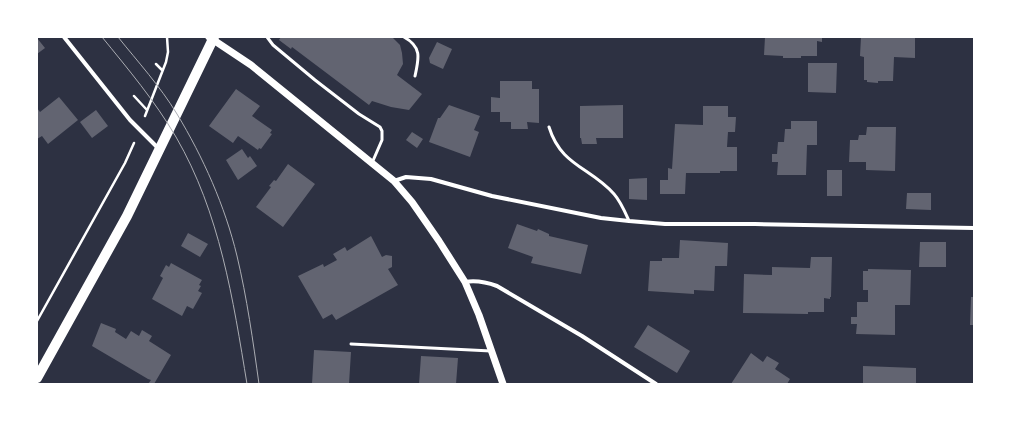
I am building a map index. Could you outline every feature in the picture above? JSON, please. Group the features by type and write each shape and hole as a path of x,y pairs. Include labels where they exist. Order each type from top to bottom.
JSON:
{"main road":[{"path":"37,378 127,216 212,38"}],"street":[{"path":"64,37 139,130 160,149"},
{"path":"212,38 251,65 394,180 412,202 465,282 492,351 503,384"},
{"path":"394,180 406,177 431,178 492,196 601,218 665,224 763,224 974,228"},
{"path":"465,282 476,280 484,281 497,286 582,336 656,384"}],"lane":[{"path":"267,37 273,45 315,80 359,114 380,127 382,131 382,140 372,163"},
{"path":"404,37 414,43 418,50 419,58 415,76"},
{"path":"549,126 552,138 560,151 574,164 595,178 614,194 622,205 629,221"},
{"path":"351,344 492,351"}],"path":[{"path":"37,321 125,163 166,62 168,52 167,37"},
{"path":"156,64 162,70"},
{"path":"134,96 147,111"}],"building":[{"path":"281,37 392,37 400,45 402,53 403,64 397,75 422,94 409,110 391,107 372,101 369,105 292,47 291,49 279,40"},
{"path":"765,37 822,37 822,42 817,41 817,56 783,58 783,56 764,55"},
{"path":"861,37 915,37 915,58 894,57 893,81 878,81 878,83 867,82 867,80 864,80 864,57 860,56"},
{"path":"37,38 45,48 37,54"},
{"path":"437,42 452,49 443,69 430,63 429,58"},
{"path":"808,63 837,63 836,93 808,92"},
{"path":"500,81 532,81 532,89 539,89 539,123 527,122 528,129 511,129 511,122 500,122 500,112 491,112 491,97 500,98"},
{"path":"236,89 260,106 252,116 272,130 270,133 272,134 261,149 259,148 258,150 238,136 233,143 209,126"},
{"path":"59,97 78,120 48,144 42,136 37,139 37,108 40,112"},
{"path":"449,105 480,116 474,130 479,132 470,157 429,142 438,118 440,118"},
{"path":"623,105 623,138 596,138 597,144 582,144 580,138 580,106"},
{"path":"703,106 728,106 728,117 736,117 735,132 728,132 727,147 737,147 737,171 720,171 720,173 686,173 685,194 660,194 660,180 668,180 668,168 672,169 675,124 703,125"},
{"path":"96,110 108,126 92,138 80,122"},
{"path":"791,121 817,121 817,145 807,145 806,175 777,175 778,162 772,162 772,154 777,154 778,142 784,142 785,129 791,129"},
{"path":"867,127 896,127 895,171 866,170 866,162 849,162 850,140 858,140 859,135 866,135"},
{"path":"412,132 423,139 417,148 406,140"},
{"path":"242,149 248,158 250,156 257,166 238,180 226,160"},
{"path":"288,164 315,184 283,227 256,207 271,187 269,186 274,180 276,181"},
{"path":"827,170 842,170 842,196 827,196"},
{"path":"647,178 647,200 629,199 629,179"},
{"path":"907,193 931,193 931,210 906,209"},
{"path":"517,224 537,231 538,229 549,234 549,236 588,245 581,274 531,263 533,257 508,248"},
{"path":"188,233 208,244 200,257 181,246"},
{"path":"371,236 382,257 386,255 392,256 392,267 388,269 398,285 336,320 332,314 323,319 298,276 323,264 324,267 337,260 333,254 345,247 347,251"},
{"path":"680,240 728,243 727,266 715,266 714,291 694,290 694,294 648,291 650,261 662,261 662,258 679,258"},
{"path":"920,242 946,242 946,267 919,267"},
{"path":"811,257 832,257 831,297 830,299 824,298 824,312 808,312 808,314 743,313 744,274 772,275 772,267 810,268"},
{"path":"171,263 202,280 198,291 202,293 193,309 187,306 182,316 152,299 163,278 160,276 166,265 169,267"},
{"path":"868,269 911,270 910,305 895,305 895,335 856,334 857,324 851,324 851,317 857,317 857,302 868,302 868,290 863,290 863,271 868,271"},
{"path":"971,297 974,297 974,325 970,325"},
{"path":"101,323 116,329 115,332 126,339 131,331 139,336 142,330 152,336 149,341 171,355 154,384 148,384 151,380 92,346"},
{"path":"648,325 690,351 677,373 634,347"},
{"path":"314,350 351,352 349,384 312,384"},
{"path":"751,353 763,362 767,356 779,363 775,369 790,379 787,384 731,384"},
{"path":"421,356 458,358 456,384 419,384"},
{"path":"863,366 916,368 916,384 863,384"}],"tram line":[{"path":"102,37 141,86 168,124 191,166 204,196 223,257 247,384"},
{"path":"118,37 156,84 177,114 196,147 220,200 241,272 250,320 259,384"}]}
